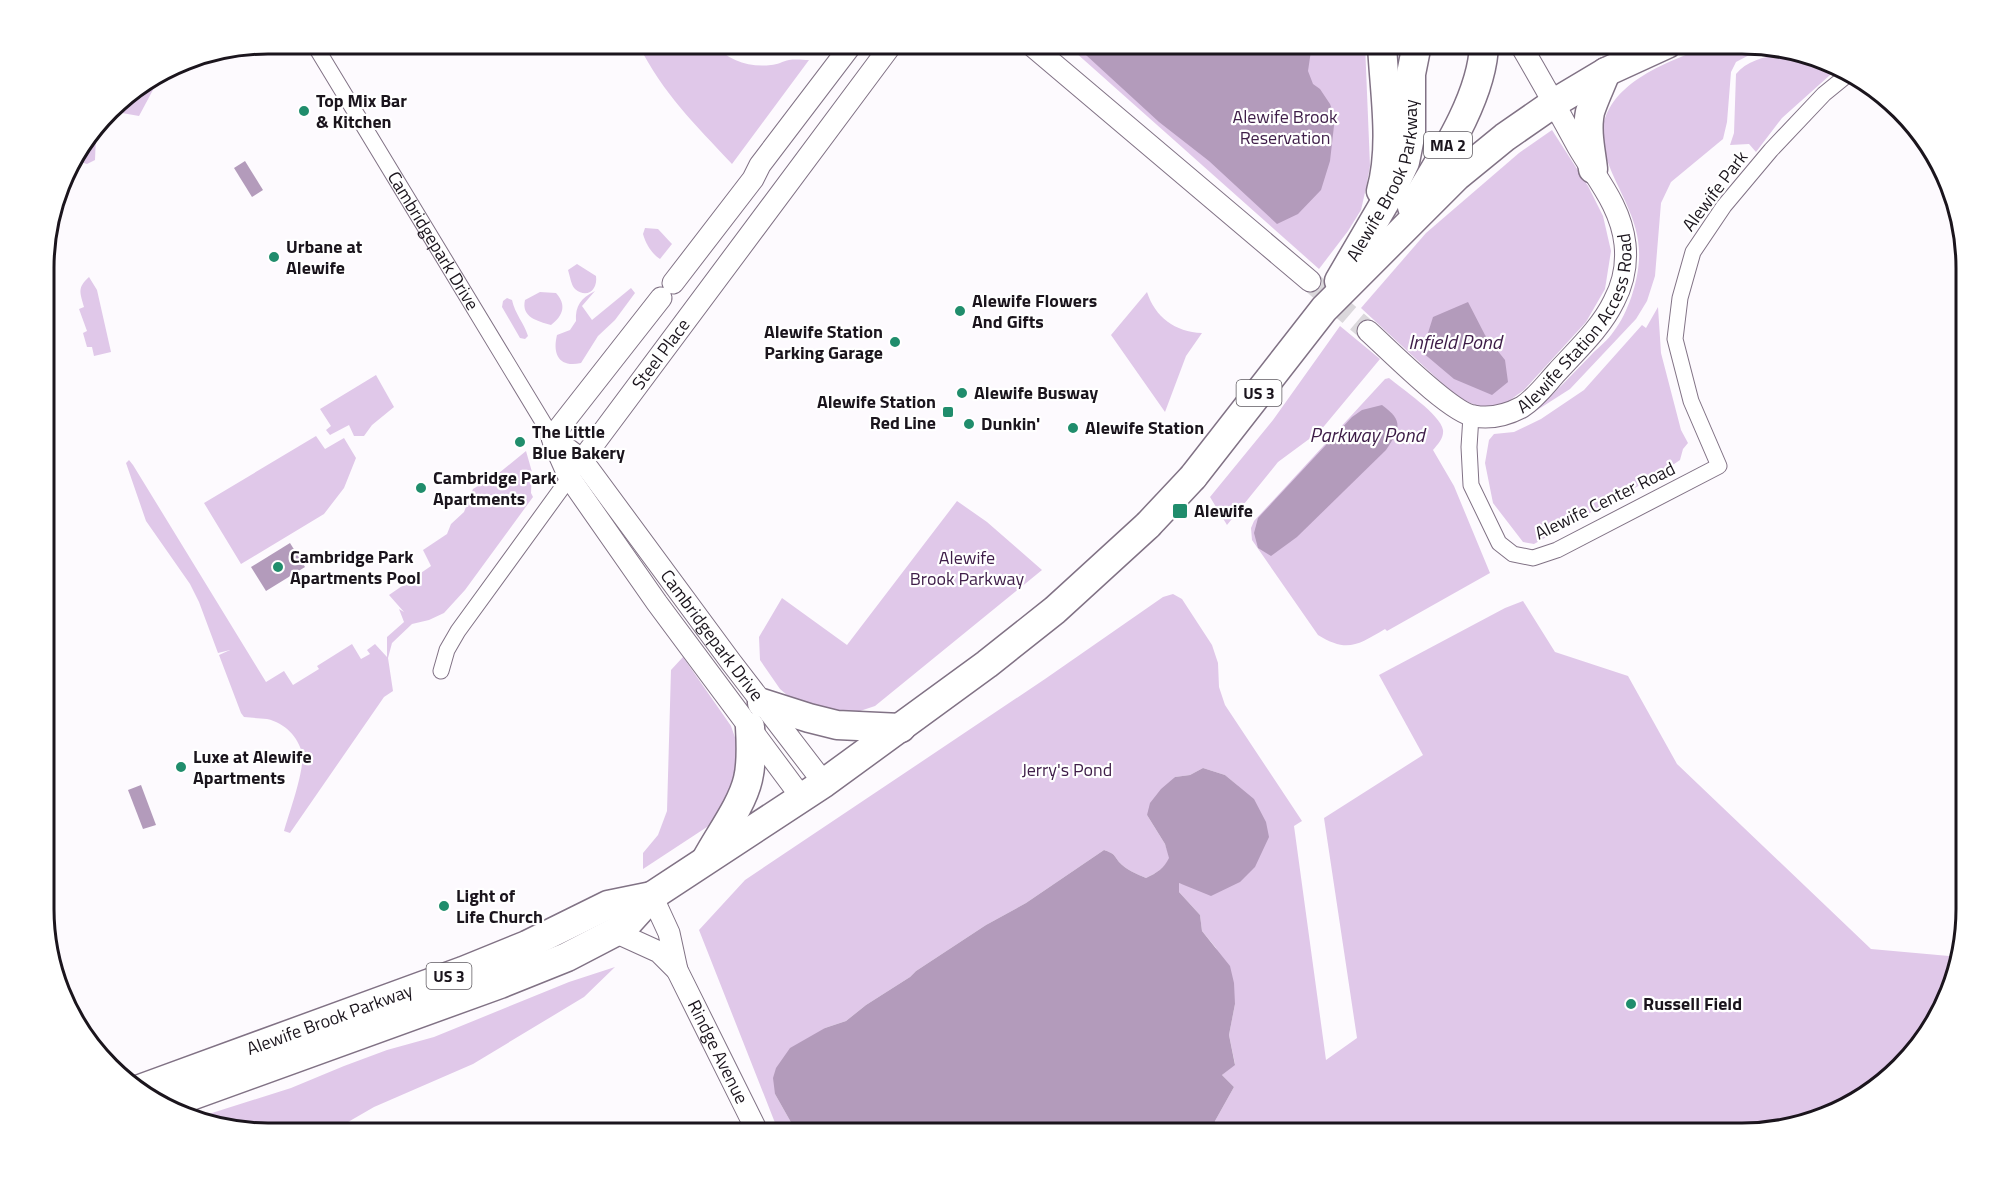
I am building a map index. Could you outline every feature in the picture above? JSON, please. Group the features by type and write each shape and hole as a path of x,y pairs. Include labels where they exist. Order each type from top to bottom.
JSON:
{"highway":[{"path":"1360,243 1379,200 1386,164 1383,54"},
{"name":"Alewife Brook Parkway","path":"1324,309 1391,192 1407,154 1411,132 1411,74 1415,54"},
{"name":"MA 2","path":"1393,239 1470,103 1481,74 1483,54"},
{"name":"Alewife Brook Parkway","path":"149,1087 247,1063 521,976 567,957 624,927 652,896 813,790 979,670 1055,610 1148,525 1193,477 1324,309 1464,170 1554,103 1606,72 1645,54"},
{"path":"1593,169 1589,119 1606,72"},
{"path":"704,862 745,789 750,768 756,715 851,726 900,728"},
{"name":"Alewife Brook Parkway","path":"174,1101 247,1063 538,940 608,905 652,896"}],"main road":[{"name":"Steel Place","path":"552,437 740,197 760,165 844,54"},
{"name":"Steel Place","path":"576,468 885,54"},
{"path":"1042,54 1310,281"},
{"name":"Alewife Station Access Road","path":"1471,416 1505,415 1523,406 1536,395 1588,338 1613,304 1623,275 1625,244 1616,209 1526,54"},
{"path":"1368,331 1444,400 1471,416"},
{"name":"Cambridgepark Drive","path":"552,437 576,468 657,603 756,715 813,790"},
{"name":"Rindge Avenue","path":"652,896 669,933 677,970 753,1123"},
{"name":"Rindge Avenue","path":"615,932 659,951 677,970"}],"street":[{"name":"Cambridgepark Drive","path":"320,54 552,437"},
{"name":"Alewife Park","path":"1719,466 1690,401 1675,339 1680,298 1693,252 1724,207 1770,150 1824,94 1842,79"},
{"name":"Alewife Center Road","path":"1471,416 1469,447 1471,485 1499,543 1513,554 1533,558 1557,550 1719,466"},
{"name":"Steel Place","path":"441,671 447,650 458,630 576,468"}],"green space":[{"path":"644,54 725,54 740,62 763,66 792,60 809,60 732,164 669,94"},
{"name":"Alewife Brook Reservation","path":"1077,54 1365,54 1370,166 1366,188 1361,210 1319,269"},
{"path":"1689,54 1751,54 1736,62 1731,72 1727,122 1723,139 1671,182 1661,203 1655,276 1647,301 1636,319 1570,389 1534,412 1612,334 1628,306 1638,268 1639,245 1633,220 1607,160 1602,136 1606,115 1617,97 1634,82 1675,59"},
{"path":"1771,56 1784,58 1832,74 1782,118 1756,152 1749,144 1730,145 1734,133 1736,74 1741,68 1755,60"},
{"path":"154,88 139,116 120,114 127,107"},
{"path":"1552,130 1588,186 1603,216 1611,251 1605,289 1586,322 1524,390 1506,403 1483,408 1458,398 1361,308 1426,233 1519,153"},
{"path":"96,141 95,160 87,164 82,162"},
{"path":"645,228 658,229 672,244 660,259 651,251 646,241 643,234"},
{"path":"577,264 596,276 591,292 579,292 572,283 568,270"},
{"path":"89,277 97,290 111,352 94,356 92,347 87,347 83,333 87,331 79,309 84,307 81,287"},
{"path":"631,288 635,293 615,320 598,336 581,363 563,362 557,354 557,335 570,330 576,321 578,307 583,300 595,291 582,306 592,320"},
{"path":"540,292 556,293 562,302 561,314 551,325 540,322 525,311 525,300"},
{"path":"1147,292 1155,309 1167,322 1183,330 1202,333 1186,356 1165,412 1111,335"},
{"path":"507,298 512,300 526,331 528,336 525,339 520,338 502,307 503,301"},
{"path":"1658,307 1661,353 1681,430 1688,443 1683,449 1680,460 1658,475 1534,544 1523,542 1493,503 1485,463 1489,440 1494,434 1514,432 1541,419 1584,390 1642,325 1646,328"},
{"path":"1340,326 1380,359 1320,431 1278,462 1227,525 1210,497 1273,420"},
{"path":"376,375 394,407 372,425 364,436 354,436 349,425 330,435 326,430 331,426 320,409"},
{"path":"1389,378 1428,410 1441,424 1443,436 1433,450 1454,486 1490,573 1387,631 1385,629 1360,643 1337,644 1318,635 1252,540 1251,528 1254,521 1385,379"},
{"path":"316,436 325,449 344,438 356,458 344,488 324,514 241,564 204,503"},
{"path":"526,451 532,472 531,493 533,497 465,590 444,613 412,624 392,643 388,658 393,691 384,697 290,833 284,831 301,770 300,747 294,736 280,724 267,719 244,717 241,713 219,655 230,650 218,653 190,584 146,521 126,463 129,460 133,465 266,682 284,671 293,685 319,669 317,666 352,644 361,659 370,654 367,650 375,644 387,657 387,637 404,622 399,609 404,612 389,595 431,566 423,550 447,534 451,524 464,512 473,489 499,473"},
{"name":"Alewife Brook Parkway","path":"957,501 987,522 1042,570 875,706 854,713 835,715 795,702 780,689 760,660 759,637 782,598 847,645"},
{"path":"1173,594 1182,599 1212,645 1218,663 1219,687 1225,705 1302,821 1294,826 1326,1060 1357,1038 1324,818 1423,755 1379,675 1505,608 1523,601 1555,652 1628,676 1677,764 1871,949 1951,955 1934,1004 1920,1028 1903,1050 1872,1079 1824,1107 1784,1119 1756,1123 1215,1123 1234,1087 1222,1075 1235,1064 1229,1035 1235,1004 1216,948 1202,931 1200,915 1179,892 1179,883 1184,884 1238,786 1225,775 1203,768 1190,775 1175,777 1147,815 1165,844 1170,858 1157,872 1146,878 1132,872 1113,854 1104,850 1026,903 986,925 916,971 846,1021 825,1028 775,1094 791,1123 775,1123 699,930 745,880 1163,597"},
{"path":"683,657 731,726 740,752 739,777 710,825 643,869 643,853 658,835 667,811 671,670"},
{"path":"615,967 584,997 473,1064 374,1107 346,1123 254,1123 207,1115 291,1088 387,1050 434,1037 569,982"}],"water":[{"name":"Alewife Brook Reservation","path":"1085,54 1311,54 1308,71 1313,84 1320,89 1330,104 1335,117 1330,161 1321,190 1298,214 1277,224 1209,161 1159,122"},
{"path":"245,161 263,190 252,197 234,168"},
{"name":"Infield Pond","path":"1468,302 1485,335 1505,360 1508,382 1492,395 1454,379 1422,352 1433,317"},
{"name":"Parkway Pond","path":"1382,405 1394,416 1398,426 1386,450 1297,537 1271,556 1258,548 1254,533 1258,518 1352,417 1362,410"},
{"name":"Cambridge Park Apartments Pool","path":"290,543 305,567 266,591 251,567"},
{"name":"Jerry's Pond","path":"1203,768 1225,775 1254,799 1266,822 1269,837 1255,867 1240,882 1211,896 1179,883 1179,892 1200,915 1202,931 1230,966 1234,983 1235,1004 1229,1035 1235,1065 1222,1075 1234,1087 1215,1123 791,1123 775,1094 773,1078 776,1068 790,1048 825,1028 846,1021 916,971 986,925 1026,903 1104,850 1113,854 1132,872 1146,878 1157,872 1169,858 1165,844 1147,815 1150,803 1175,777 1190,775"},
{"path":"141,785 156,825 143,829 128,790"}],"tunnel":[{"path":"1310,281 1368,331"}],"place":[{"name":"Top Mix Bar & Kitchen","path":"304,111"},
{"name":"Urbane at Alewife","path":"274,257"},
{"name":"Alewife Flowers And Gifts","path":"960,311"},
{"name":"Alewife Station Parking Garage","path":"895,342"},
{"name":"Alewife Busway","path":"962,393"},
{"name":"Alewife Station Red Line","path":"948,412"},
{"name":"Dunkin'","path":"969,424"},
{"name":"Alewife Station","path":"1073,428"},
{"name":"The Little Blue Bakery","path":"520,442"},
{"name":"Cambridge Park Apartments","path":"421,488"},
{"name":"Alewife","path":"1180,511"},
{"name":"Cambridge Park Apartments Pool","path":"278,567"},
{"name":"Luxe at Alewife Apartments","path":"181,767"},
{"name":"Light of Life Church","path":"444,906"},
{"name":"Russell Field","path":"1631,1004"}]}
